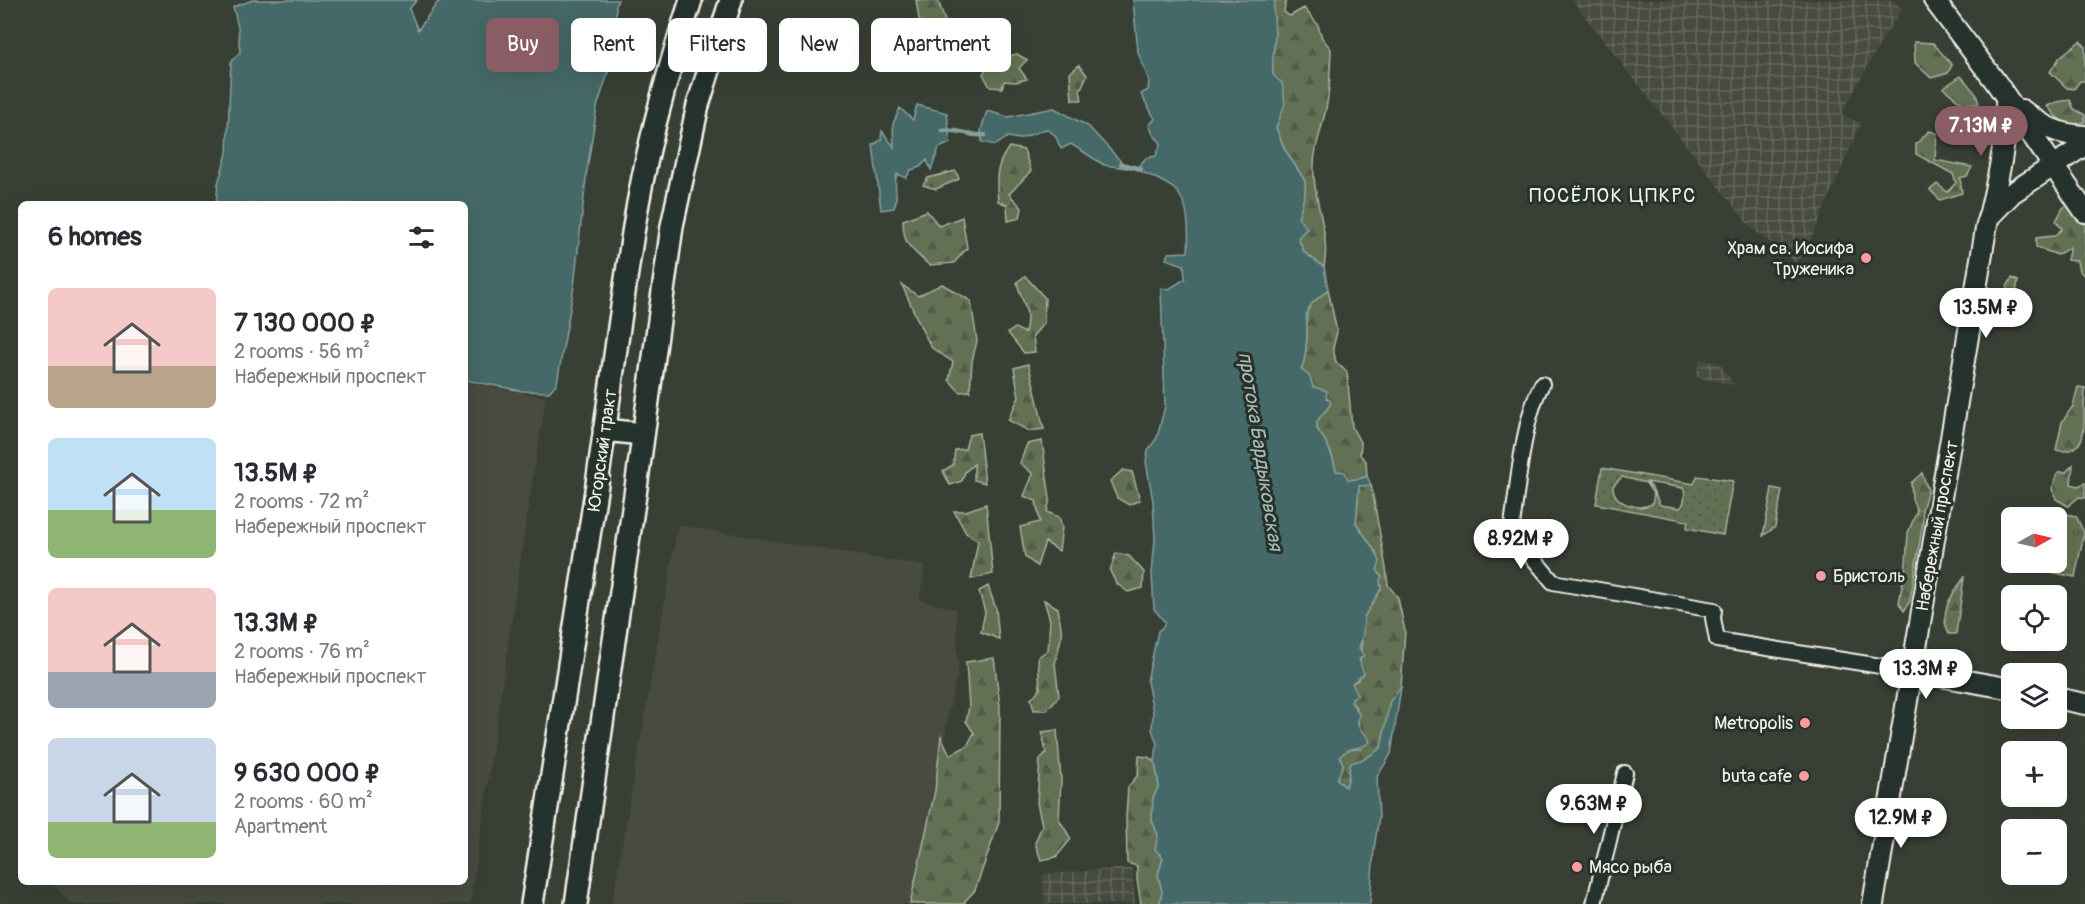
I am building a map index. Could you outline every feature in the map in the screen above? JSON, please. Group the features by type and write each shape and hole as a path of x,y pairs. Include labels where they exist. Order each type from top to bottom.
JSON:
{"main road":[{"name":"Югорский тракт","path":"532,904 633,232 644,172 673,57 691,0"},
{"name":"Югорский тракт","path":"576,904 672,226 698,105 731,0"},
{"path":"1934,0 2085,212"},
{"path":"2006,98 2040,125 2067,135 2085,136"},
{"name":"Набережный проспект","path":"1873,904 1988,218 2003,146 2007,116 2006,98"},
{"path":"1988,218 2012,193 2085,145"},
{"path":"604,430 643,434"},
{"path":"1912,671 2001,687"},
{"path":"2067,700 2085,704"}],"street":[{"path":"1542,384 1535,397 1512,525 1513,534 1553,582 1714,610 1717,640 1912,671"},
{"path":"1594,904 1625,773"}],"shaded area":[{"path":"1572,0 1893,0 1902,9 1882,40 1841,115 1861,123 1815,230 1804,253 1796,263 1750,227"},
{"path":"1700,359 1720,364 1734,385 1696,377"},
{"path":"468,383 546,397 470,904 72,904 53,885 468,885"},
{"path":"678,525 925,566 919,600 956,609 958,670 947,720 935,810 912,904 612,904"},
{"path":"1132,868 1135,904 1045,904 1042,874"}],"green space":[{"path":"916,0 938,0 944,18 919,18"},
{"path":"1275,0 1286,0 1284,12 1290,16 1304,8 1318,25 1322,38 1331,49 1327,100 1314,159 1314,179 1325,241 1324,267 1304,252 1298,237 1298,218 1305,193 1305,181 1285,150 1276,128 1284,104 1273,76 1272,57 1275,35 1272,13"},
{"path":"2080,41 2085,46 2085,81 2080,81 2074,89 2067,88 2050,72 2060,57"},
{"path":"1914,42 1933,43 1952,65 1948,73 1931,78 1915,63"},
{"path":"1017,54 1027,60 1019,68 1027,79 1016,82 1004,81 1002,88 990,87 983,74 984,72 1011,72 1011,56"},
{"path":"1079,65 1087,75 1080,91 1082,100 1072,100 1070,73"},
{"path":"1961,76 1976,94 1979,104 1962,103 1943,88"},
{"path":"2070,100 2074,109 2085,115 2085,122 2067,124 2055,116 2047,106"},
{"path":"1929,131 1937,133 1935,160 1972,167 1967,176 1960,178 1962,193 1940,200 1930,190 1937,184 1947,192 1956,183 1953,174 1916,154 1916,144"},
{"path":"1009,147 1024,150 1031,171 1009,194 1022,208 1020,218 1008,221 1007,205 998,201 997,179 1001,160"},
{"path":"956,171 959,179 936,189 923,185 928,178"},
{"path":"2071,203 2085,223 2085,276 2079,271 2077,261 2067,260 2070,247 2057,255 2036,247 2036,238 2054,236 2062,229 2056,221 2063,208"},
{"path":"927,211 939,226 962,217 967,248 954,263 929,265 906,241 903,220"},
{"path":"1025,276 1045,298 1044,323 1033,336 1035,352 1024,353 1008,333 1015,328 1025,333 1027,317 1017,282"},
{"path":"2012,278 2018,281 2012,318 2002,312 2007,287"},
{"path":"942,284 971,301 977,341 972,361 970,391 960,392 949,380 953,362 932,348 902,285 918,296"},
{"path":"1328,289 1337,332 1333,348 1336,362 1347,372 1352,427 1361,444 1360,455 1366,461 1367,476 1359,479 1348,480 1336,471 1329,449 1317,429 1317,421 1330,405 1301,370 1306,346 1307,312"},
{"path":"1028,364 1044,429 1029,431 1008,420 1019,397 1014,368"},
{"path":"2078,387 2085,388 2084,425 2081,440 2073,449 2056,450 2062,422 2073,406"},
{"path":"979,433 985,483 974,480 974,464 965,472 962,481 950,485 943,471 953,465 955,450 965,449 969,435"},
{"path":"1042,441 1050,499 1047,512 1059,517 1062,527 1059,551 1045,542 1037,566 1025,557 1020,527 1040,522 1036,501 1024,496 1033,474 1020,463 1027,444"},
{"path":"2073,465 2071,484 2078,486 2085,483 2085,498 2079,497 2068,506 2056,499 2052,489 2058,472 2066,472"},
{"path":"1602,468 1694,484 1697,476 1733,481 1723,535 1687,528 1688,521 1596,504","holes":["1622,477 1646,483 1654,495 1652,504 1634,506 1617,497 1613,486","1647,482 1683,488 1682,506 1680,508 1660,505"]},
{"path":"1123,470 1132,472 1140,500 1129,505 1117,498 1110,481"},
{"path":"1922,473 1928,490 1922,510 1923,522 1910,601 1904,611 1899,603 1906,564 1908,533 1917,511 1912,499 1911,483"},
{"path":"1359,485 1371,485 1388,585 1398,598 1405,631 1401,687 1390,701 1381,748 1351,764 1345,787 1336,780 1343,765 1339,756 1347,749 1361,749 1368,737 1360,728 1357,709 1351,702 1352,683 1358,680 1364,617 1381,589 1376,570 1376,552 1356,523"},
{"path":"1772,488 1782,490 1775,527 1763,536"},
{"path":"986,504 993,574 971,579 978,541 966,533 954,511 966,511"},
{"path":"2067,514 2076,516 2084,533 2075,577 2056,573 2067,573"},
{"path":"1116,553 1129,556 1144,572 1143,588 1128,592 1116,583 1110,571"},
{"path":"1964,578 1956,634 1949,634 1945,612"},
{"path":"988,586 996,609 999,639 981,632 985,612 979,591"},
{"path":"1044,600 1058,608 1062,634 1055,664 1059,696 1047,710 1034,710 1031,699 1040,689 1038,657 1048,650 1050,620"},
{"path":"994,658 1000,706 999,822 975,890 965,904 910,904 935,791 941,736 950,755 967,746 974,733 966,721 969,707 966,662"},
{"path":"1057,730 1061,780 1059,819 1071,839 1056,857 1041,860 1035,843 1042,825 1037,803 1040,759 1046,753 1042,732"},
{"path":"1139,756 1148,757 1155,762 1159,786 1153,798 1152,820 1158,835 1156,849 1163,858 1158,875 1162,891 1160,904 1141,904 1137,866 1127,863 1128,787 1138,775"}],"water":[{"path":"253,0 417,0 409,9 418,30 438,2 445,0 618,0 616,18 571,18 571,72 608,72 597,107 587,170 574,286 557,383 549,392 522,391 468,381 468,201 216,201 218,184 227,153 231,62 240,52 238,27 233,7"},
{"name":"протока Бардыковская","path":"1133,0 1275,0 1273,75 1282,83 1285,104 1276,128 1285,150 1305,181 1305,193 1298,218 1307,228 1298,238 1304,252 1324,267 1328,289 1307,312 1306,346 1301,369 1310,377 1313,387 1327,391 1326,398 1330,400 1330,405 1317,421 1317,429 1329,449 1336,471 1345,472 1348,480 1367,476 1371,485 1359,486 1356,523 1376,552 1380,562 1377,570 1382,577 1381,589 1364,617 1363,635 1359,648 1364,656 1359,659 1364,674 1352,683 1357,695 1352,698 1351,702 1359,714 1359,728 1370,742 1348,750 1340,756 1343,765 1337,779 1345,787 1351,763 1366,758 1381,748 1390,701 1401,687 1391,754 1377,777 1379,817 1370,904 1160,904 1162,891 1158,875 1163,858 1155,849 1158,835 1152,820 1153,798 1159,786 1155,762 1157,744 1152,729 1153,712 1147,681 1158,631 1165,622 1154,609 1153,501 1146,462 1148,450 1157,438 1165,406 1161,288 1169,289 1185,279 1184,265 1166,259 1168,253 1188,252 1188,228 1186,210 1174,189 1136,169 1146,158 1156,156 1161,143 1149,125 1155,119 1141,94 1148,90 1149,81 1138,52"},
{"path":"917,105 947,113 950,143 939,148 931,170 927,160 920,167 911,170 906,178 897,174 894,208 881,210 873,145 881,140 882,131 894,147 893,124 900,108 913,120"},
{"path":"1054,108 1088,126 1127,168 1104,165 1071,144 1061,149 1055,135 1046,129 1019,139 1008,137 996,145 982,142 981,130 987,111 1008,117"}],"waterway":[{"path":"943,131 985,135"},
{"path":"1121,164 1141,169"}],"place":[{"name":"Храм св. Иосифа Труженика","path":"1866,258"},
{"name":"Бристоль","path":"1821,576"},
{"name":"Metropolis","path":"1805,723"},
{"name":"buta cafe","path":"1804,776"},
{"name":"Мясо рыба","path":"1577,867"}],"district":[{"name":"ПОСЁЛОК ЦПКРС","path":"1613,195"}]}
